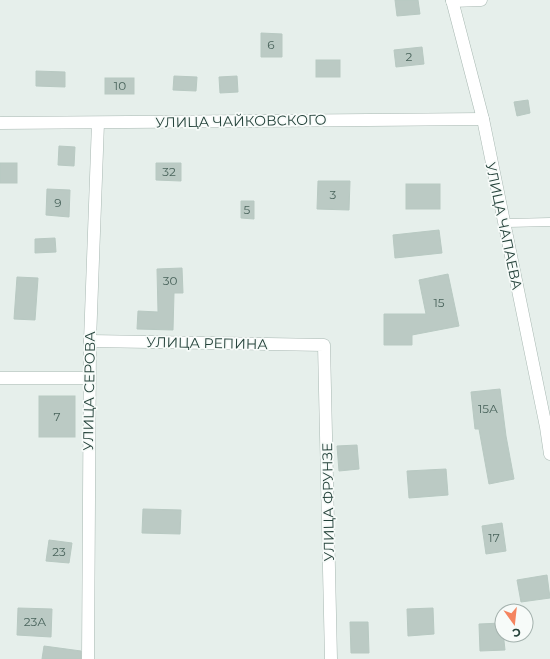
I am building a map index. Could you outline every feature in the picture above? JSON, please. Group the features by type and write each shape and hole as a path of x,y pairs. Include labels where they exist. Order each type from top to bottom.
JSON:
{"street":[{"path":"452,0 481,0"},
{"name":"УЛИЦА ЧАПАЕВА","path":"452,0 483,119 503,223 548,427 550,454"},
{"name":"УЛИЦА ЧАЙКОВСКОГО","path":"0,123 483,119"},
{"name":"УЛИЦА СЕРОВА","path":"88,659 89,378 98,123"},
{"name":"УЛИЦА РЕПИНА","path":"90,341 324,345"},
{"name":"УЛИЦА ФРУНЗЕ","path":"324,345 331,659"},
{"path":"0,378 89,378"}],"lane":[{"path":"503,223 550,222"}],"building":[{"path":"395,0 418,0 420,14 397,16"},
{"path":"261,33 282,34 282,57 261,57"},
{"path":"422,47 424,64 396,67 394,50"},
{"path":"316,60 340,60 340,77 316,77"},
{"path":"36,71 65,72 65,87 36,86"},
{"path":"174,76 197,77 196,91 173,90"},
{"path":"237,76 238,92 220,93 219,77"},
{"path":"105,78 134,78 134,94 105,94"},
{"path":"528,100 530,113 517,116 514,102"},
{"path":"59,146 75,147 74,166 58,165"},
{"path":"0,163 17,163 17,183 0,183"},
{"path":"156,163 181,163 181,181 156,180"},
{"path":"318,181 350,181 349,210 317,209"},
{"path":"406,184 440,184 440,209 406,209"},
{"path":"47,189 70,190 69,217 46,215"},
{"path":"241,201 254,201 254,219 241,218"},
{"path":"439,230 442,253 395,258 393,235"},
{"path":"55,238 56,252 35,253 35,239"},
{"path":"182,268 183,293 174,293 173,330 137,329 138,311 158,312 157,269"},
{"path":"448,274 459,326 412,335 412,345 384,345 384,314 426,314 419,280"},
{"path":"17,277 38,278 35,320 14,319"},
{"path":"500,389 506,436 514,479 489,484 479,429 475,429 471,392"},
{"path":"39,396 75,396 75,437 39,437"},
{"path":"357,445 359,469 339,471 337,446"},
{"path":"446,469 448,495 409,498 407,471"},
{"path":"143,509 181,510 180,534 142,533"},
{"path":"502,523 506,551 486,554 482,526"},
{"path":"49,540 72,543 69,563 46,561"},
{"path":"547,575 550,598 521,602 517,580"},
{"path":"18,608 52,609 51,637 17,635"},
{"path":"433,608 434,634 408,636 407,609"},
{"path":"350,622 368,622 369,653 351,653"},
{"path":"494,623 494,643 504,643 505,650 480,651 479,624"},
{"path":"44,646 81,651 81,659 42,659"}]}
